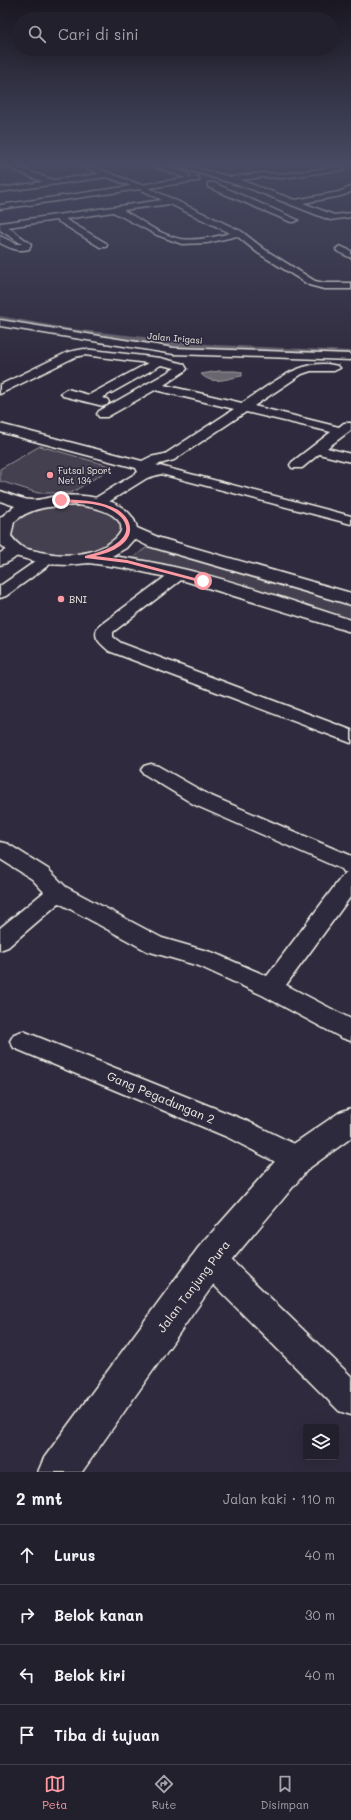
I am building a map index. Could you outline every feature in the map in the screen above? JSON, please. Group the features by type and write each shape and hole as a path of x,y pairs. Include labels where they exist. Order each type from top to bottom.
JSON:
{"street":[{"path":"0,238 14,247 26,246 27,244 12,234"},
{"path":"84,234 103,245"},
{"path":"163,234 177,241 189,242 224,237 236,234"},
{"path":"239,234 261,252 312,283 324,286 351,286"},
{"path":"20,247 31,252"},
{"path":"340,249 351,255"},
{"name":"Jalan Irigasi","path":"0,314 59,324 149,336"},
{"path":"0,323 174,352 351,357"},
{"path":"19,338 38,330"},
{"path":"219,342 351,348"},
{"path":"0,390 72,354 84,352 180,366 181,369 155,386 103,414"},
{"path":"91,399 160,362"},
{"path":"97,503 143,471 155,460 169,457 298,372 310,368 345,368"},
{"path":"155,386 244,407 346,428"},
{"path":"67,393 118,406"},
{"path":"0,428 143,471 160,471 351,520"},
{"path":"297,465 346,428"},
{"path":"317,450 351,458"},
{"path":"160,471 168,464 169,457"},
{"path":"0,496 32,506"},
{"path":"61,500 97,503 112,508 125,517 129,524 128,536 109,551 87,557 65,560 48,559 15,550 2,536 3,519 32,506 61,500"},
{"path":"129,531 154,542 351,599"},
{"path":"0,560 15,550"},
{"path":"87,557 127,562 179,574 351,626"},
{"path":"0,593 48,559"},
{"path":"179,574 105,630 105,639 115,646 351,737"},
{"path":"151,770 202,800 348,864 351,867"},
{"path":"0,849 40,874 58,893 155,945 206,959 271,988 351,1031"},
{"path":"271,988 351,880"},
{"path":"0,941 41,905 58,893"},
{"name":"Gang Pegadungan 2","path":"23,1041 237,1129 297,1159"},
{"name":"Jalan Tanjung Pura","path":"58,1472 210,1260 297,1159 351,1121"},
{"path":"210,1260 351,1399"}],"shaded area":[{"path":"219,371 242,372 242,376 220,380 210,380 201,374"},
{"name":"Futsal Sport Net 134","path":"40,446 113,467 71,493 38,493 0,481 0,469"},
{"path":"77,500 125,517 119,544 65,560 15,550 2,537 19,511"},
{"path":"154,542 351,599 351,626 127,562"}],"waterway":[{"path":"0,320 72,333 216,349 351,355"}],"place":[{"name":"Futsal Sport Net 134","path":"50,475"},
{"name":"BNI","path":"61,599"}],"route":[{"path":"61,500 77,500 97,503 112,508 125,517 129,524 128,536 119,544 109,551 87,557 127,562 203,581"}]}
